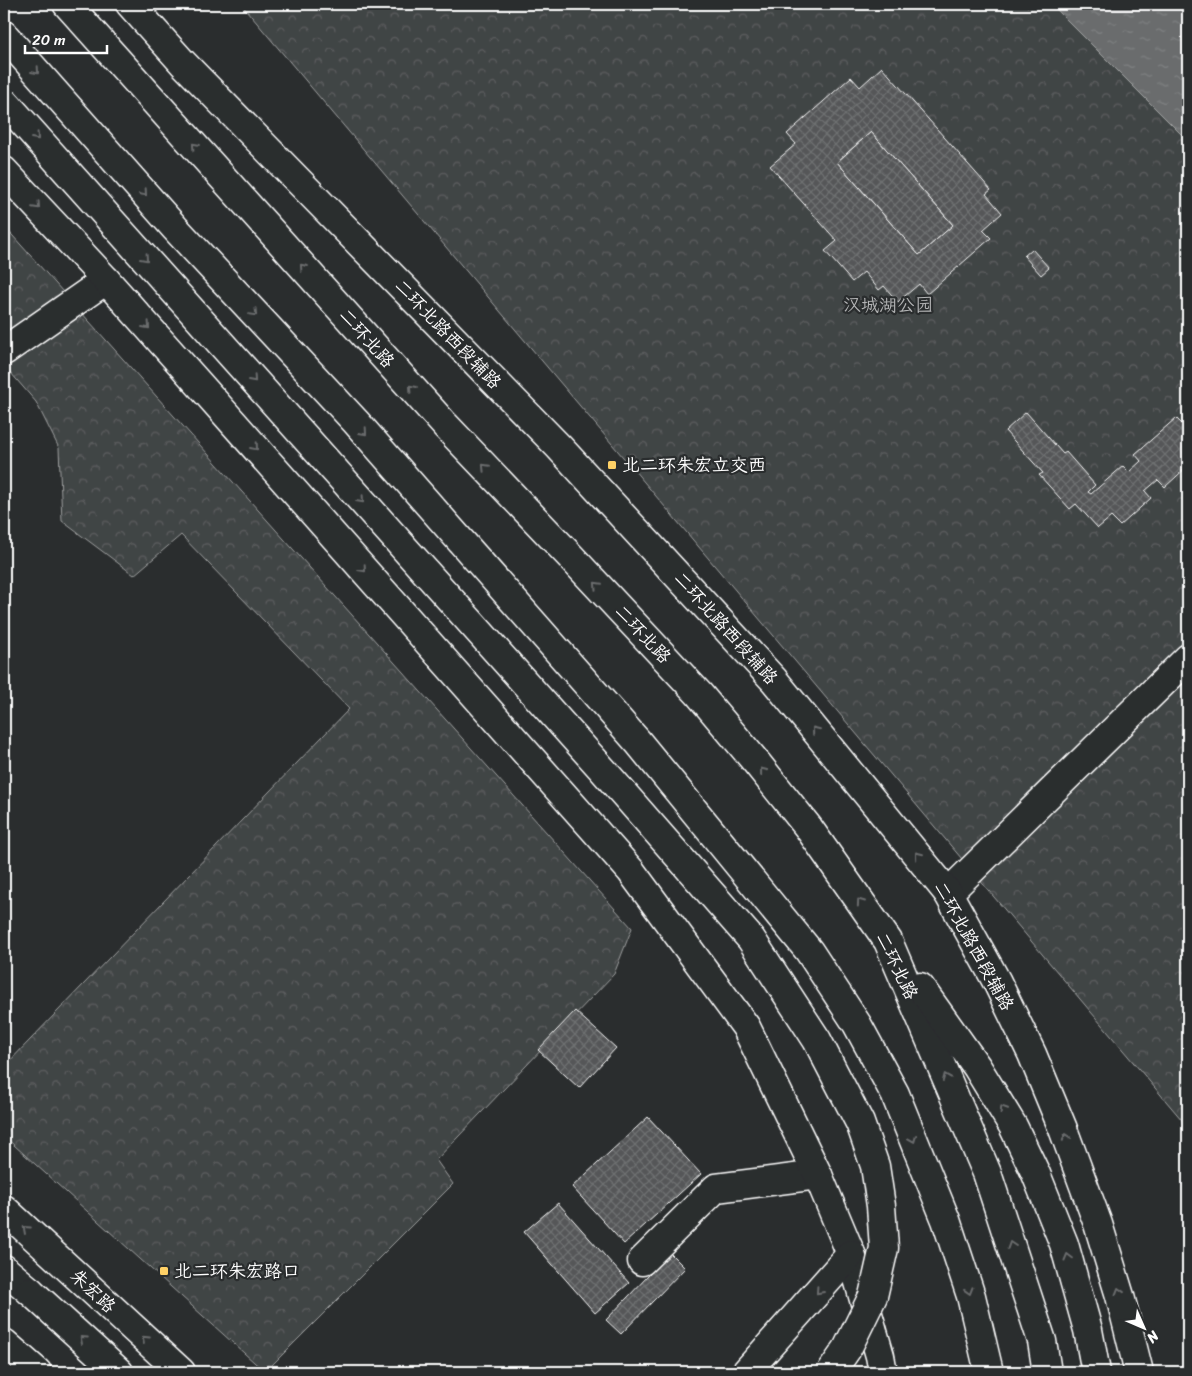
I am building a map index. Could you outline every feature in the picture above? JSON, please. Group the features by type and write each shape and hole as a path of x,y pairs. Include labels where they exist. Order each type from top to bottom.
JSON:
{"main road":[{"name":"二环北路","path":"67,4 444,424 699,694 808,827 888,941 987,1173 1042,1341 1047,1372"},
{"name":"二环北路西段辅路","path":"130,4 190,70 559,447 747,651 780,688 948,893 997,982 1032,1054 1063,1129 1098,1224 1120,1296 1139,1372"},
{"path":"4,34 175,228 356,422 626,727 809,951 857,1024 895,1094 946,1220 971,1296 988,1365"},
{"path":"4,101 751,938 817,1040 860,1123 872,1157 881,1206 884,1248 873,1296 847,1349 831,1372"},
{"path":"4,171 106,280 631,871 746,1027 818,1175 851,1254 883,1372"},
{"path":"6,344 106,280"},
{"path":"948,893 1188,658"},
{"path":"888,941 977,1067 1013,1126 1036,1174 1064,1244 1088,1330 1096,1372"},
{"path":"642,1261 716,1188 818,1175"},
{"name":"朱宏路","path":"4,1210 181,1372"},
{"path":"746,1372 851,1254"},
{"path":"4,1269 119,1372"},
{"path":"4,1343 37,1372"}],"green space":[{"name":"汉城湖公园","path":"241,4 1188,4 1188,1151 1182,1120"},
{"path":"4,226 632,928 614,974 436,1160 453,1184 265,1372 4,1136 4,1067 349,709 181,535 134,575 62,521 59,448 36,402 4,365"}],"water":[{"path":"1052,4 1188,4 1188,141 1061,14"}],"building":[{"path":"882,67 991,190 986,194 1002,213 983,230 991,238 927,294 919,284 898,302 884,286 879,290 864,272 852,282 825,251 837,241 770,166 796,144 787,134 851,77 860,87","holes":["871,132 953,225 919,255 837,162"]},
{"path":"871,132 953,225 919,255 837,162"},
{"path":"1032,249 1049,268 1041,275 1024,256"},
{"path":"1026,412 1063,454 1066,452 1095,485 1088,492 1091,494 1123,466 1129,472 1141,461 1135,454 1176,418 1183,425 1188,420 1188,466 1165,487 1158,480 1145,491 1151,498 1120,526 1111,517 1098,528 1076,504 1070,509 1039,475 1043,473 1005,431"},
{"path":"575,1011 616,1048 579,1088 538,1050"},
{"path":"648,1117 701,1174 624,1244 572,1187"},
{"path":"558,1203 629,1283 595,1313 524,1232"},
{"path":"670,1253 685,1268 621,1334 606,1320"}],"place":[{"name":"北二环朱宏立交西","path":"612,465"},
{"name":"北二环朱宏路口","path":"164,1271"}]}
